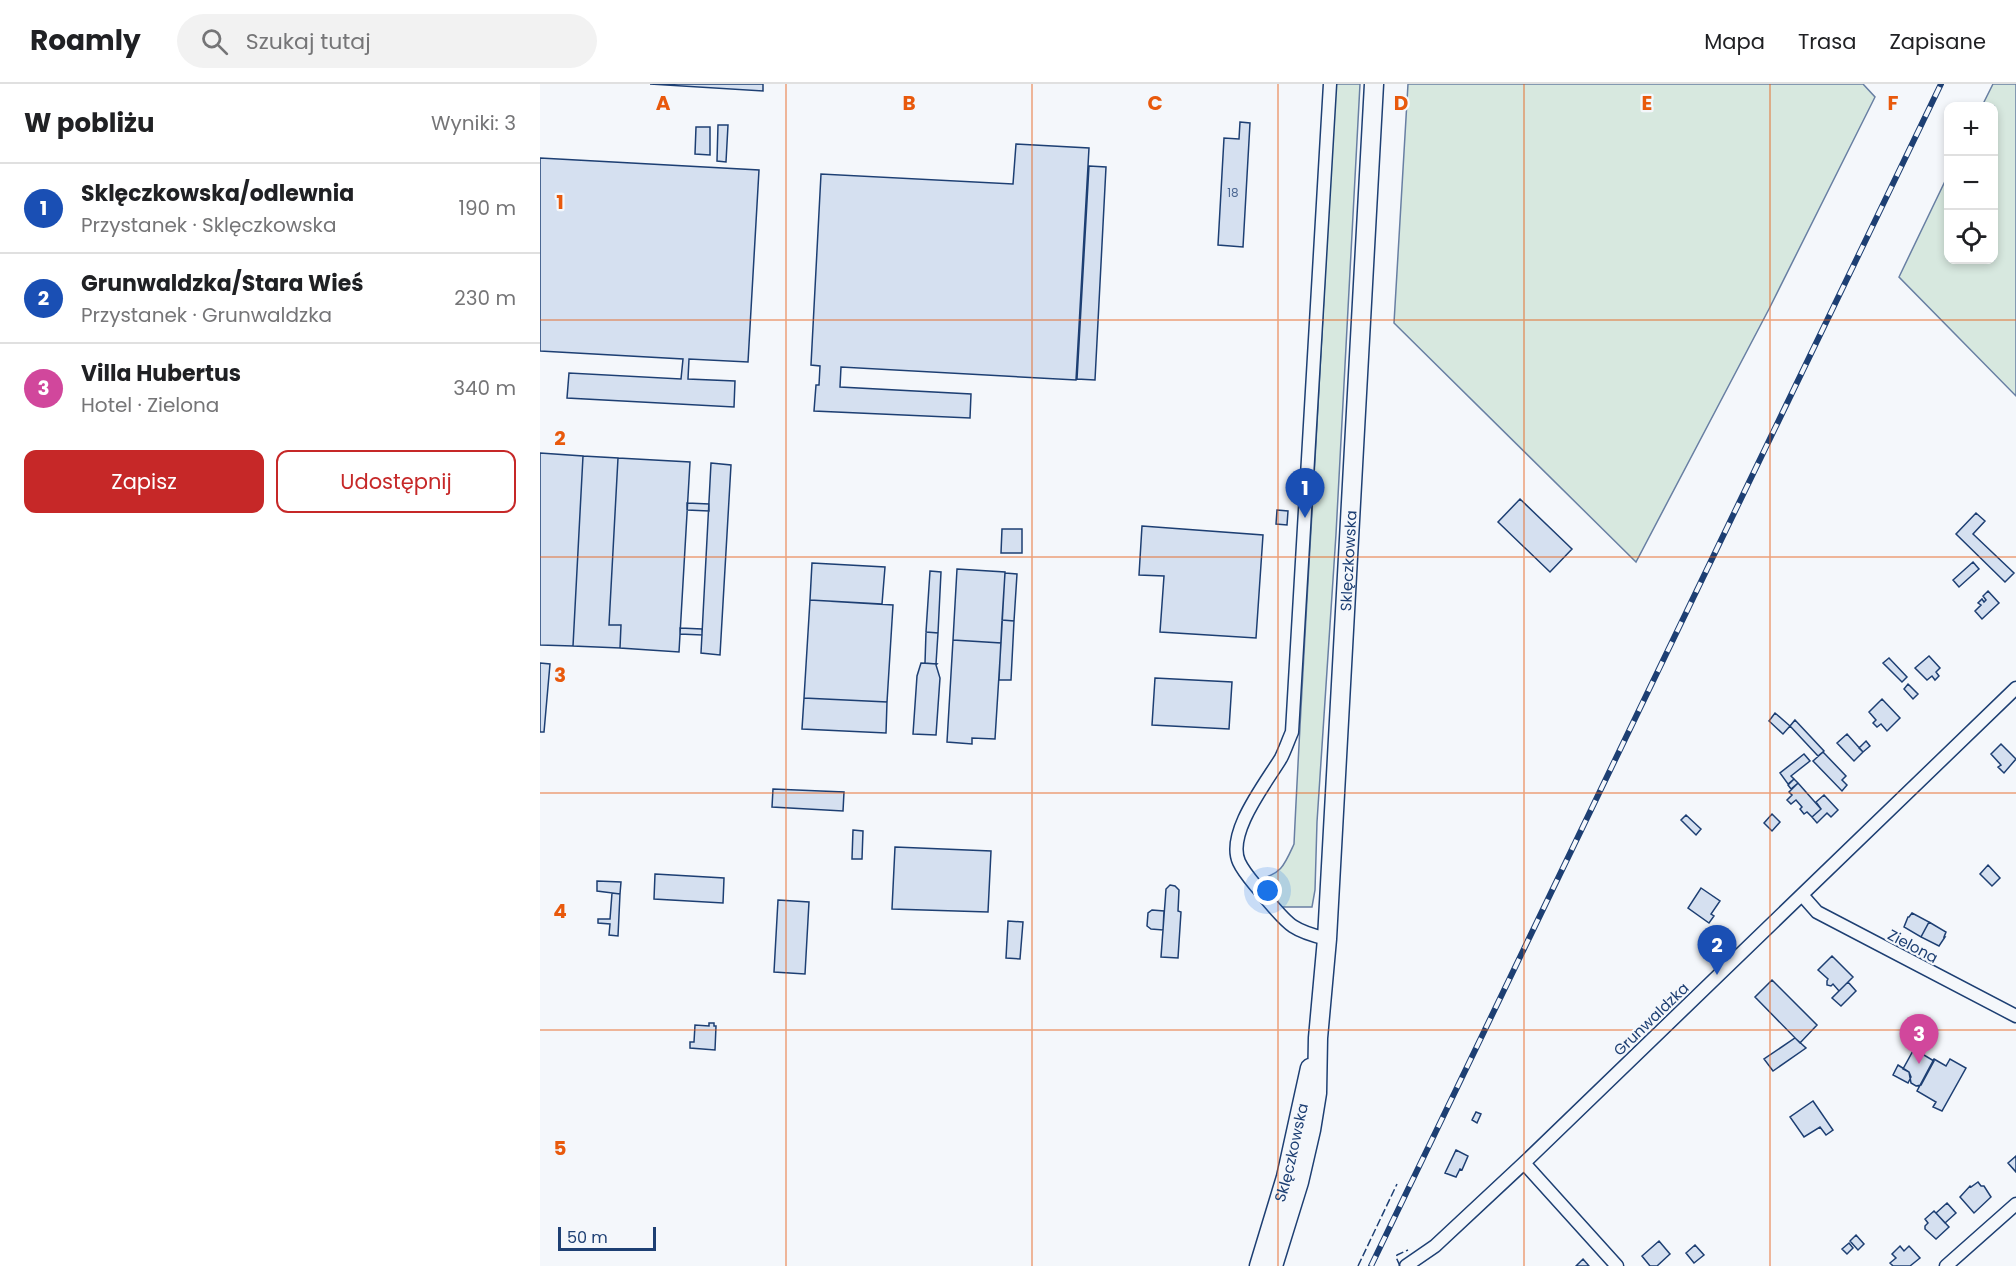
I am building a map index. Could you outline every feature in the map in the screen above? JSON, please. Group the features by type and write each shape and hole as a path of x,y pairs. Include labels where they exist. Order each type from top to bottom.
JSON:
{"main road":[{"name":"Sklęczkowska","path":"1273,1266 1299,1182 1317,1093 1318,1038 1327,939 1374,84"},
{"name":"Sklęczkowska","path":"1259,1266 1283,1187 1318,1038"}],"street":[{"path":"1327,939 1303,933 1287,923 1246,873 1238,861 1236,848 1239,831 1254,801 1282,756 1292,732 1330,84"},
{"name":"Grunwaldzka","path":"1406,1266 1435,1246 1524,1163 2016,688"},
{"name":"Zielona","path":"1802,896 1817,912 2016,1016"},
{"path":"1524,1163 1617,1266"},
{"path":"1946,1266 2016,1204"}],"shaded area":[{"path":"1334,84 1360,84 1315,890 1312,907 1277,907 1258,880 1272,875 1281,868 1294,844"},
{"path":"1408,84 1863,84 1875,97 1769,309 1636,562 1394,323"},
{"path":"1993,84 2016,84 2016,396 1899,277 1944,183 1944,264 1998,264 1998,102 1984,102"}],"building":[{"path":"650,84 763,84 763,91"},
{"path":"1240,122 1250,123 1243,247 1218,245 1224,138 1239,139"},
{"path":"718,125 728,125 726,162 717,161"},
{"path":"696,127 710,127 710,155 695,154"},
{"path":"1016,144 1089,148 1076,380 841,367 840,387 971,394 970,418 814,411 820,366 811,365 821,174 1013,184"},
{"path":"540,158 759,170 748,362 689,359 688,379 735,381 734,407 567,398 569,373 681,379 683,359 540,351"},
{"path":"1089,166 1106,167 1095,380 1077,379"},
{"path":"540,453 583,456 573,646 540,645"},
{"path":"583,456 618,458 609,625 621,625 620,648 573,646"},
{"path":"618,458 690,462 679,652 620,648 621,625 609,625"},
{"path":"711,463 731,465 720,655 701,653"},
{"path":"1520,499 1572,549 1550,572 1498,522"},
{"path":"687,503 709,504 709,511 687,510"},
{"path":"1277,510 1288,511 1287,525 1276,524"},
{"path":"1976,513 1985,521 1973,534 2014,573 2005,582 1956,534"},
{"path":"1142,526 1263,535 1256,638 1160,632 1164,576 1139,575"},
{"path":"1002,529 1022,529 1022,553 1001,553"},
{"path":"1973,562 1979,569 1959,587 1953,580"},
{"path":"812,563 885,567 882,604 810,600"},
{"path":"957,569 1005,572 1001,643 953,640"},
{"path":"930,571 941,572 938,633 926,632"},
{"path":"1005,573 1017,574 1014,621 1002,620"},
{"path":"1988,591 1999,603 1982,619 1975,611 1981,605 1978,603 1982,599 1984,602 1986,600 1983,596"},
{"path":"810,600 893,605 887,702 804,698"},
{"path":"1002,620 1014,621 1011,680 999,680"},
{"path":"680,628 702,629 702,635 680,634"},
{"path":"926,632 938,633 936,664 925,663"},
{"path":"953,640 1001,643 995,739 972,738 972,744 947,742"},
{"path":"1929,656 1940,668 1936,672 1939,676 1935,680 1932,676 1927,680 1915,668"},
{"path":"1889,658 1907,677 1902,682 1883,663"},
{"path":"540,663 550,664 544,732 540,732"},
{"path":"921,663 937,664 940,678 936,735 913,734 917,676"},
{"path":"1155,678 1232,682 1229,729 1152,725"},
{"path":"1908,684 1918,694 1913,699 1904,689"},
{"path":"804,698 887,702 886,733 802,729"},
{"path":"1882,699 1900,718 1887,731 1881,724 1877,727 1873,723 1876,720 1869,712"},
{"path":"1775,713 1790,726 1783,734 1769,721"},
{"path":"1795,720 1824,751 1818,756 1790,726"},
{"path":"1847,734 1863,752 1854,761 1837,743"},
{"path":"1866,741 1870,746 1863,752 1859,748"},
{"path":"2001,744 2016,759 2004,773 1998,767 2001,765 1991,754"},
{"path":"1823,752 1846,776 1842,780 1847,785 1842,791 1813,761"},
{"path":"1804,754 1810,761 1791,776 1794,779 1788,784 1780,773"},
{"path":"1794,779 1798,783 1791,789 1788,785"},
{"path":"1798,783 1821,809 1812,817 1807,812 1804,814 1796,800 1791,804 1787,800 1792,795 1789,792"},
{"path":"773,789 844,792 843,811 772,807"},
{"path":"1824,795 1838,810 1831,817 1827,813 1817,823 1812,817 1821,809 1816,802"},
{"path":"1772,814 1780,822 1772,831 1764,823"},
{"path":"1686,815 1701,829 1696,835 1681,820"},
{"path":"853,830 863,831 862,859 852,859"},
{"path":"895,847 991,851 988,912 892,909"},
{"path":"1988,865 2000,878 1992,886 1980,874"},
{"path":"655,874 724,878 723,903 654,899"},
{"path":"597,881 621,882 620,894 597,891"},
{"path":"1170,885 1179,890 1178,911 1181,912 1178,958 1161,957 1166,889"},
{"path":"1701,888 1720,901 1711,914 1714,916 1709,923 1688,908"},
{"path":"612,893 620,894 618,936 609,935 610,924 598,923 598,919 610,919"},
{"path":"778,900 809,902 805,974 774,972"},
{"path":"1152,910 1164,911 1163,930 1151,929 1147,926 1148,913"},
{"path":"1912,913 1929,922 1921,937 1904,927"},
{"path":"1008,921 1023,922 1020,959 1006,958"},
{"path":"1929,922 1946,932 1939,946 1921,937"},
{"path":"1832,956 1853,977 1839,991 1833,984 1827,985 1828,979 1818,970"},
{"path":"1772,980 1817,1025 1800,1043 1755,997"},
{"path":"1848,982 1856,991 1841,1006 1832,998"},
{"path":"709,1023 714,1023 716,1026 715,1050 690,1048 690,1042 694,1042 695,1025 709,1026"},
{"path":"1795,1038 1806,1048 1773,1071 1764,1059"},
{"path":"1914,1049 1934,1061 1921,1085 1916,1086 1911,1083 1909,1072 1903,1069"},
{"path":"1934,1059 1946,1066 1950,1059 1966,1068 1942,1111 1933,1107 1936,1102 1917,1091"},
{"path":"1898,1065 1909,1072 1911,1077 1908,1083 1893,1075"},
{"path":"1813,1101 1833,1130 1826,1135 1820,1127 1804,1137 1790,1117"},
{"path":"1476,1112 1481,1114 1477,1123 1472,1120"},
{"path":"1456,1150 1468,1156 1456,1177 1445,1173"},
{"path":"2016,1156 2016,1172 2008,1163"},
{"path":"1978,1182 1984,1186 1991,1197 1974,1213 1960,1197 1970,1186"},
{"path":"1947,1203 1956,1213 1945,1223 1936,1213"},
{"path":"1934,1211 1949,1227 1936,1239 1925,1229 1928,1223 1925,1219"},
{"path":"1856,1235 1864,1244 1858,1250 1850,1241"},
{"path":"1659,1241 1670,1254 1657,1266 1650,1266 1642,1256"},
{"path":"1849,1243 1853,1248 1847,1254 1842,1249"},
{"path":"1695,1245 1704,1255 1694,1263 1686,1253"},
{"path":"1900,1246 1904,1251 1909,1246 1920,1258 1910,1266 1893,1266 1890,1263 1896,1258 1892,1254"},
{"path":"1583,1259 1589,1266 1576,1266"}],"railway":[{"path":"1371,1266 1941,84"}],"fence":[{"path":"1358,1266 1397,1184"},
{"path":"1400,1266 1396,1257 1408,1250"}],"place":[{"name":"Sklęczkowska/odlewnia","path":"1305,518"},
{"name":"Grunwaldzka/Stara Wieś","path":"1717,975"},
{"name":"Villa Hubertus","path":"1919,1064"}]}
